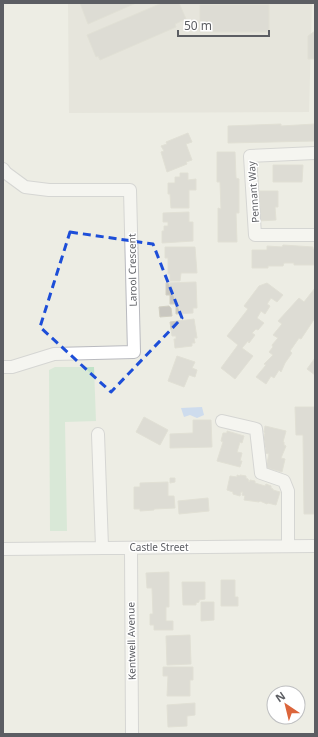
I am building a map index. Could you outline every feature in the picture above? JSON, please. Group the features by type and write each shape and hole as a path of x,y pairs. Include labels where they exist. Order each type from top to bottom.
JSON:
{"street":[{"name":"Pennant Way","path":"315,153 250,156 255,235 315,235"},
{"name":"Larool Crescent","path":"3,169 25,187 49,190 130,190 134,352 54,354 12,367 3,367"},
{"path":"222,422 256,429 261,473 284,481 288,491 288,546"},
{"path":"98,434 102,547"},
{"name":"Castle Street","path":"3,548 315,546"},
{"name":"Kentwell Avenue","path":"131,548 132,734"}],"highlighted area":[{"path":"70,232 153,244 182,318 111,392 40,327"}],"shaded area":[{"path":"68,3 312,3 309,112 69,113"}],"green space":[{"path":"55,367 94,367 96,421 65,422 67,531 50,531 49,370"}],"water":[{"path":"202,407 204,415 197,418 190,415 184,417 181,408"}],"building":[{"path":"80,3 136,3 88,24"},
{"path":"162,3 179,3 186,19 175,24 176,27 100,60 98,56 96,57 87,35"},
{"path":"200,5 269,5 269,32 200,32"},
{"path":"315,31 315,59 308,59 308,36"},
{"path":"281,124 281,126 315,124 315,141 228,143 228,126"},
{"path":"188,133 192,142 186,144 192,160 186,162 187,164 167,172 161,152 164,151 161,146 167,144 166,142"},
{"path":"217,152 235,152 236,178 239,179 239,213 236,213 237,242 218,242 218,208 221,209 220,182 217,182"},
{"path":"273,165 303,165 302,182 273,182"},
{"path":"180,173 188,173 188,180 196,179 196,190 189,190 189,208 171,208 170,194 168,194 168,183 175,183 175,177 180,177"},
{"path":"259,191 278,191 278,207 275,207 276,220 258,221 258,208 260,208"},
{"path":"189,212 189,222 193,222 193,241 162,243 162,231 164,231 164,226 168,226 168,222 163,222 163,213"},
{"path":"283,245 313,247 313,249 315,249 315,265 294,265 294,263 284,263 283,266 252,268 252,250 267,250 267,246 282,247"},
{"path":"165,247 195,247 197,273 181,273 180,281 170,281 170,274 168,274 168,258 165,258"},
{"path":"196,282 197,308 193,308 193,313 176,314 176,304 170,304 170,295 166,295 166,283"},
{"path":"267,283 283,295 277,302 271,298 267,304 270,306 265,314 261,311 257,318 264,323 258,330 256,329 252,333 255,335 249,343 248,341 242,348 253,356 235,379 221,368 238,345 227,336 248,309 244,306 259,286"},
{"path":"315,288 315,318 301,339 299,338 290,351 292,353 281,372 279,370 274,378 271,376 266,384 256,377 266,365 264,364 273,355 269,352 273,347 272,345 278,338 273,335 282,324 278,321 299,298 304,302"},
{"path":"169,306 171,308 172,316 160,317 159,307"},
{"path":"194,319 197,338 194,338 195,343 192,343 192,346 175,348 174,339 176,339 176,336 172,336 170,322"},
{"path":"177,356 195,362 192,368 197,370 195,377 189,375 184,387 168,381"},
{"path":"315,358 315,375 307,369"},
{"path":"295,407 315,407 315,514 304,514 303,435 296,435"},
{"path":"144,417 168,430 160,445 136,432"},
{"path":"193,420 211,420 212,447 170,448 170,434 193,433"},
{"path":"265,426 286,431 283,442 286,446 281,458 285,459 282,472 264,467 265,463 267,463 269,454 265,453 265,441 263,440"},
{"path":"227,431 244,436 242,443 240,442 237,452 242,453 240,467 217,461 223,442 221,441 223,433 227,433"},
{"path":"237,475 246,476 249,482 250,480 255,481 255,483 265,486 266,484 271,486 273,490 280,492 276,505 267,504 260,501 244,500 245,496 242,495 243,492 241,492 240,496 227,490 230,476 237,477"},
{"path":"170,478 175,478 175,482 170,483"},
{"path":"168,482 168,496 174,496 175,508 140,511 140,509 134,509 134,487 140,487 140,483"},
{"path":"208,498 209,511 179,514 178,501"},
{"path":"169,572 169,607 166,607 166,621 173,621 173,630 154,630 154,625 150,625 150,614 153,614 152,588 147,588 146,573"},
{"path":"221,580 235,580 235,597 238,597 238,606 221,606"},
{"path":"182,582 205,582 205,599 199,600 196,605 183,605"},
{"path":"201,602 214,602 214,620 201,621"},
{"path":"190,635 191,664 167,665 166,636"},
{"path":"163,667 193,667 193,680 190,680 190,696 167,696 168,676 163,676"},
{"path":"195,703 195,715 187,716 187,726 168,727 167,705"}]}
